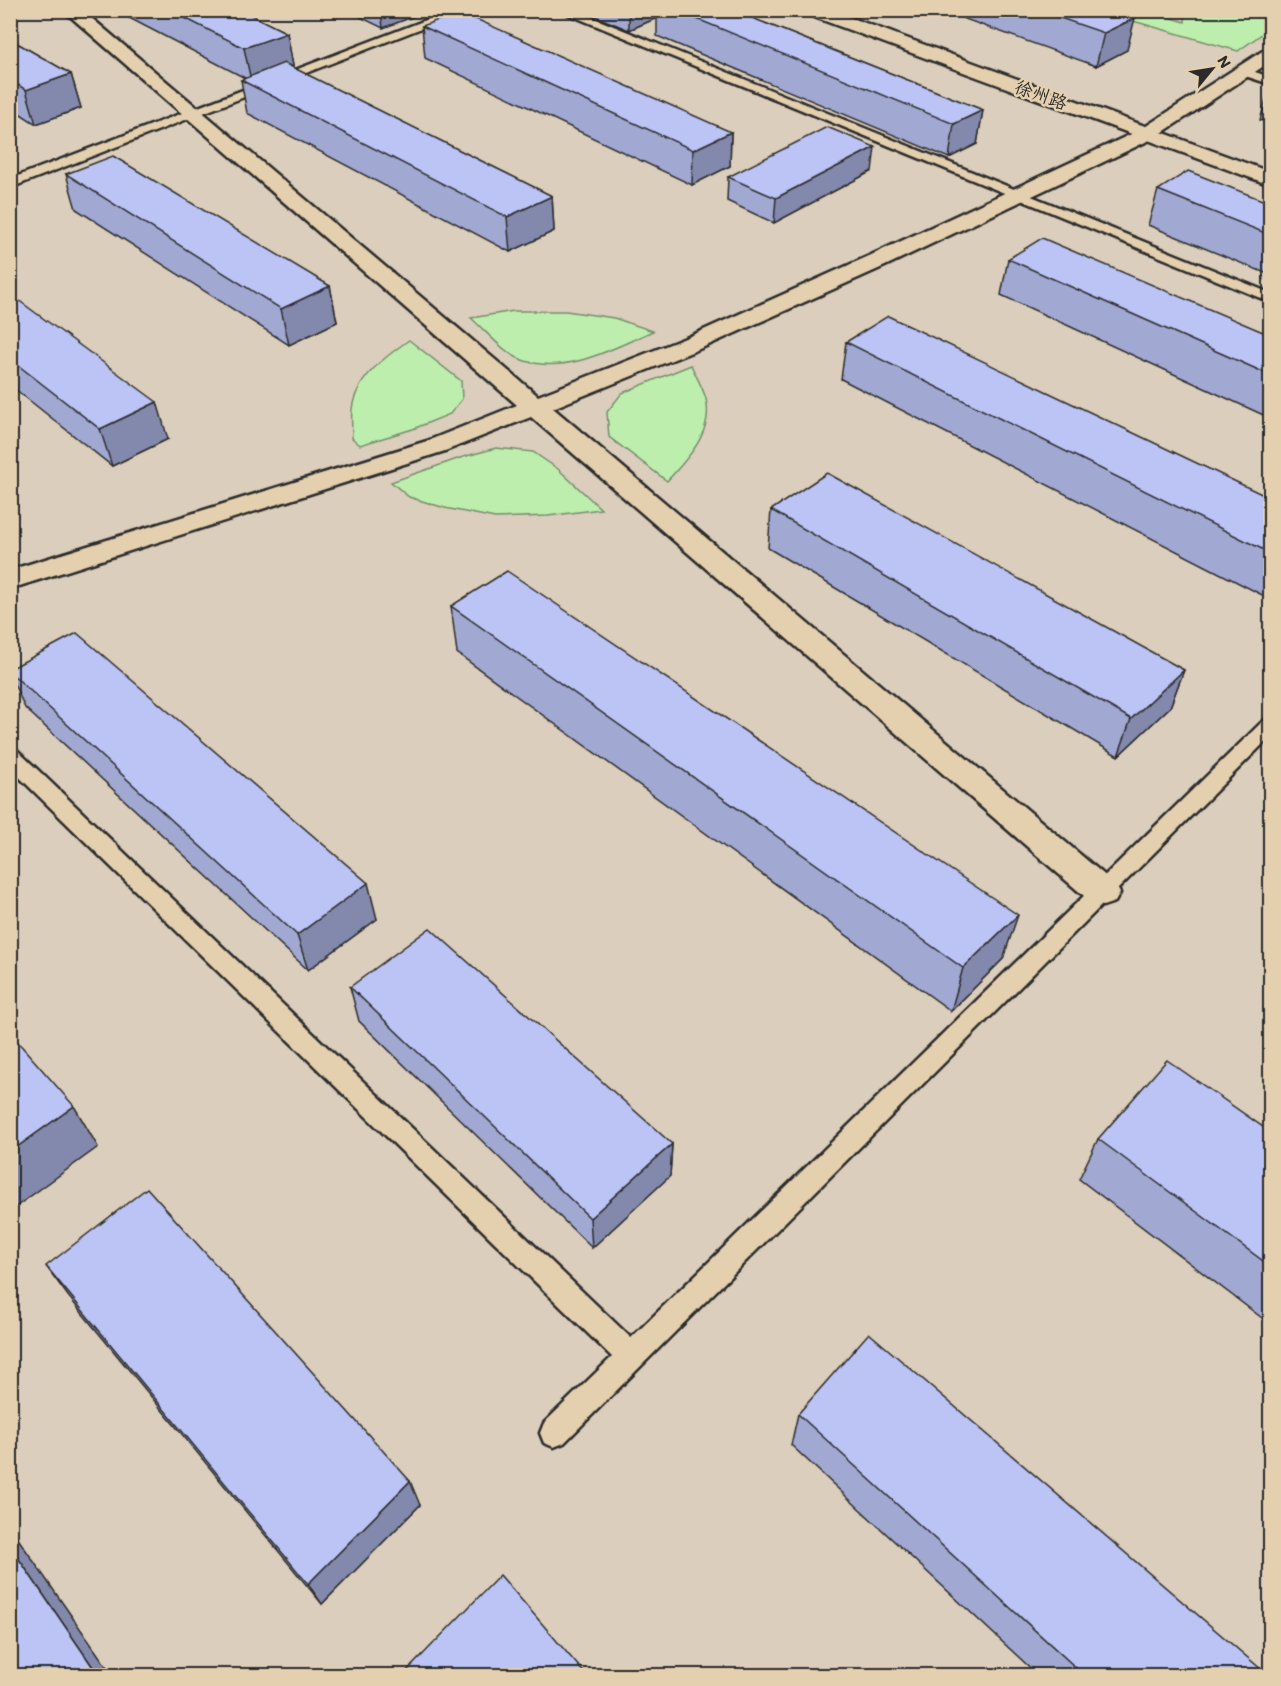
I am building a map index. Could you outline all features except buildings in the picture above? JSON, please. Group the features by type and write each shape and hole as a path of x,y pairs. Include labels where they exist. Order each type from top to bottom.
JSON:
{"street":[{"path":"71,10 1103,893"},
{"name":"徐州路","path":"812,10 1270,179"},
{"path":"10,580 436,446 696,342 878,261 1147,134 1270,54"}],"lane":[{"path":"10,184 463,10"},
{"path":"563,10 1270,298"},
{"path":"1243,72 1270,81"},
{"path":"554,1433 1270,726"},
{"path":"10,755 631,1357"}],"green space":[{"path":"1098,11 1150,11 1185,22 1186,11 1270,11 1270,28 1238,51"},
{"path":"514,311 566,311 614,318 653,331 575,362 542,364 525,361 510,354 471,318"},
{"path":"409,340 461,381 462,399 450,414 413,429 360,445 352,438 352,409 359,388 381,361"},
{"path":"691,365 706,399 706,423 697,444 667,481 609,437 607,412 622,393"},
{"path":"496,448 533,452 558,469 601,509 548,516 495,518 445,508 409,497 391,482"}]}
